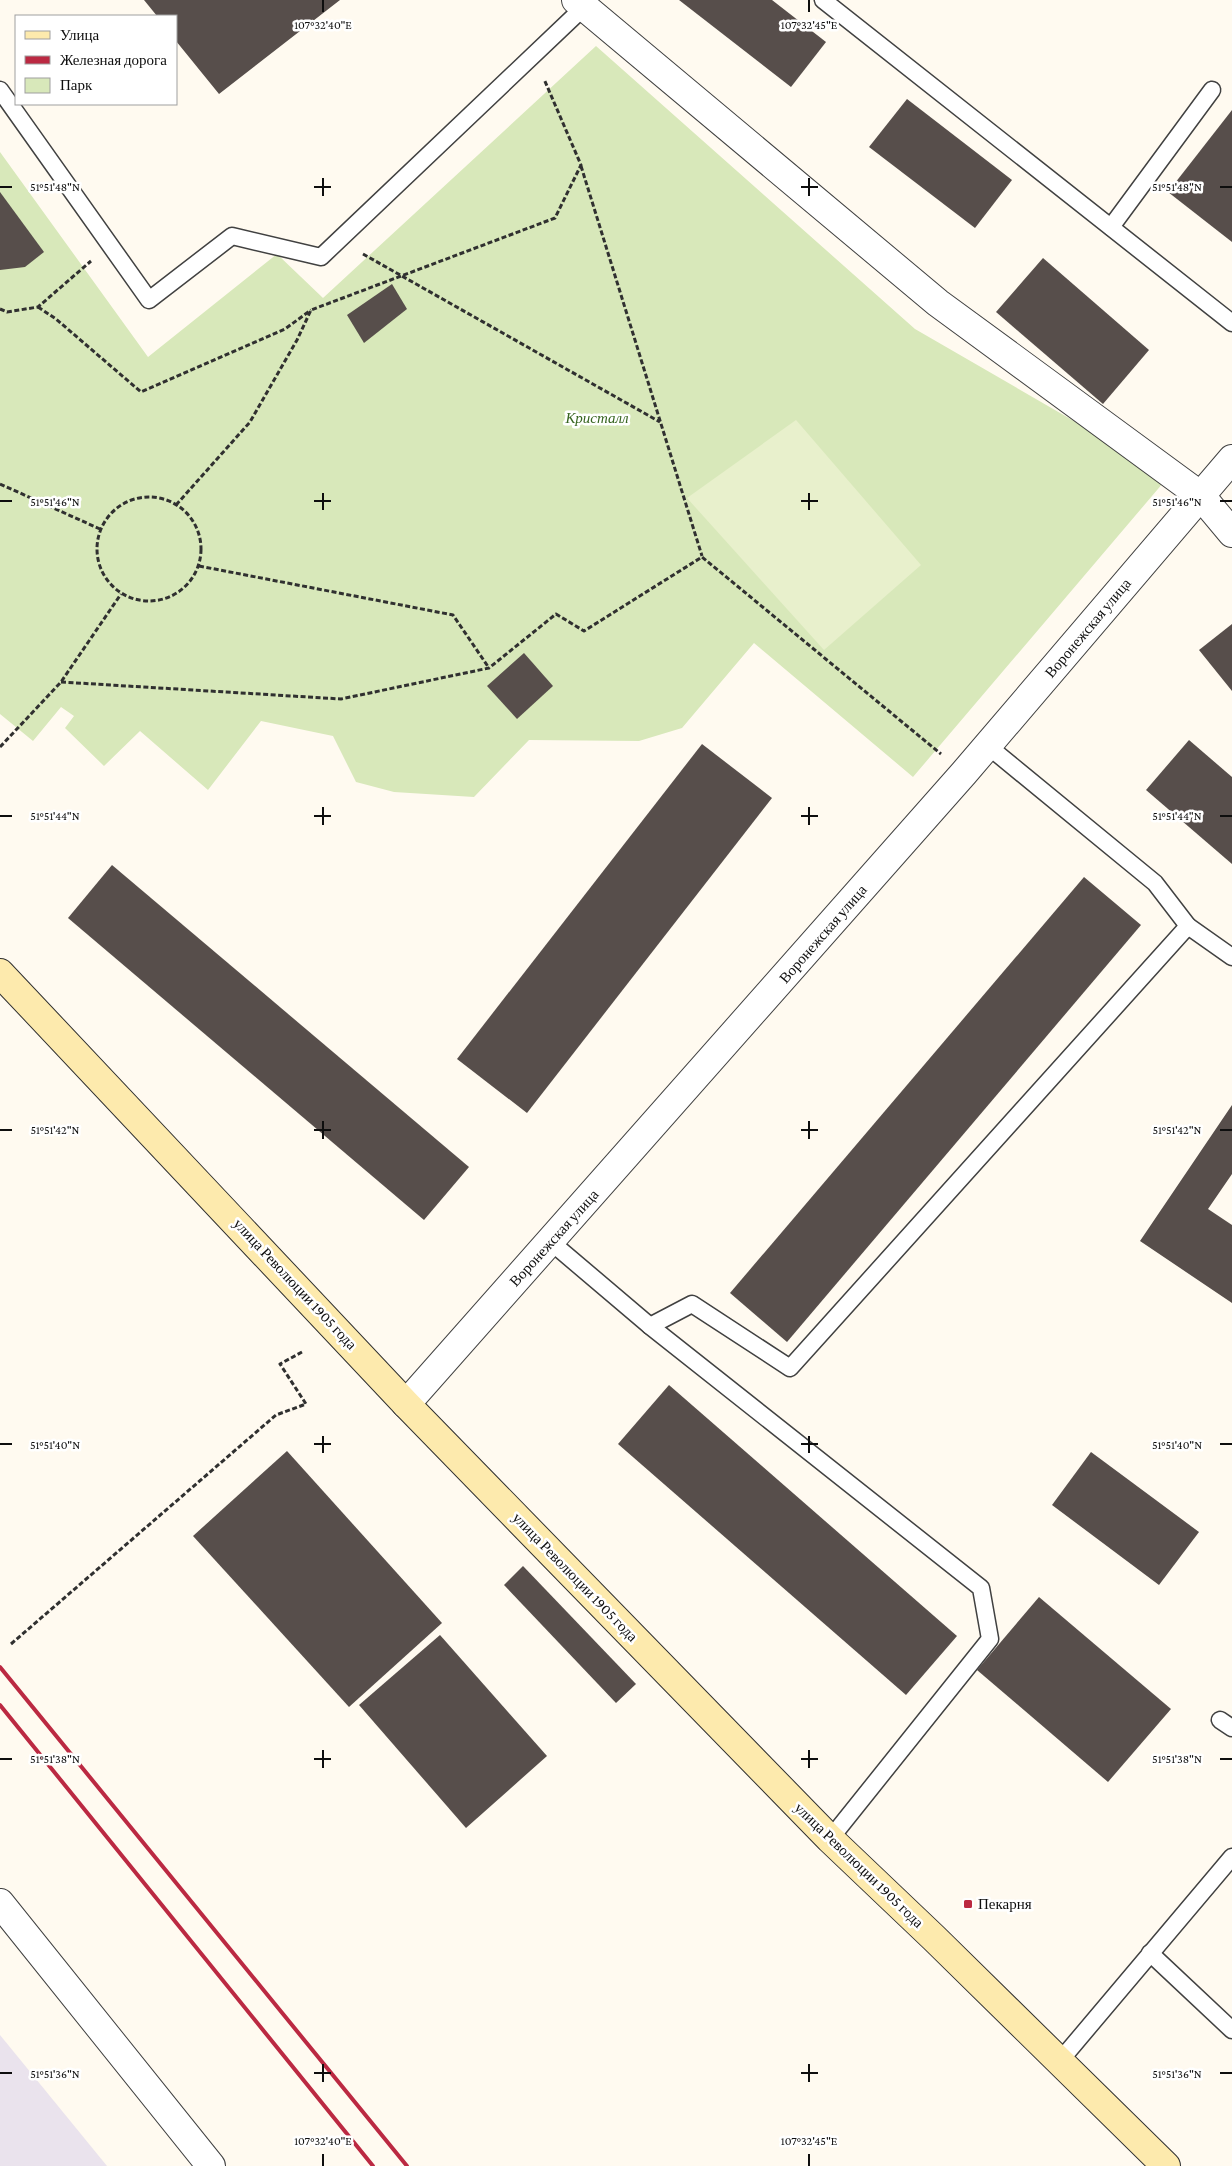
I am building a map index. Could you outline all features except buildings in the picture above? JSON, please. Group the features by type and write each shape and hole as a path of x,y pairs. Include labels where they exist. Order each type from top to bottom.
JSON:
{"main road":[{"name":"улица Революции 1905 года","path":"0,973 406,1404 830,1839 934,1938 1166,2166"}],"street":[{"path":"580,3 938,303 1201,496 1232,533"},
{"name":"Воронежская улица","path":"406,1404 964,774 1232,459"},
{"path":"0,1903 211,2166"}],"lane":[{"path":"823,0 1232,323"},
{"path":"0,90 149,300 232,236 321,257 534,55 580,3"},
{"path":"1111,227 1212,90"},
{"path":"988,746 1155,883 1188,926 1232,957"},
{"path":"650,1326 692,1304 790,1368 1188,926"},
{"path":"551,1242 650,1326 981,1588 990,1639 830,1839"},
{"path":"1059,2062 1232,1857"},
{"path":"1150,1953 1232,2030"}],"path":[{"path":"534,55 581,165 702,557 964,774"},
{"path":"38,307 56,318 141,392 285,329 311,310 554,218 581,165"},
{"path":"338,240 660,423"},
{"path":"0,308 7,312 38,307 110,245"},
{"path":"176,505 250,422 297,340 311,310"},
{"path":"0,484 100,529"},
{"path":"144,497 162,498 182,508 196,524 202,545 199,566 190,583 176,595 158,601 139,601 122,594 108,582 99,566 96,547 100,529 110,513 125,502 144,497"},
{"path":"61,682 341,699 489,668 556,614 584,631 702,557"},
{"path":"199,566 452,615 489,668"},
{"path":"0,748 61,682 122,594"},
{"path":"11,1644 276,1414 306,1404 280,1364 302,1352"}],"shaded area":[{"path":"0,2035 107,2166 0,2166"}],"green space":[{"name":"Кристалл","path":"596,46 915,329 1169,476 913,777 754,643 682,728 639,741 529,740 474,797 394,792 356,782 333,736 261,721 208,790 140,731 104,766 65,728 74,716 61,707 33,741 0,714 0,152 148,357 277,254 323,298"},
{"path":"796,420 921,565 824,650 687,498"}],"railway":[{"path":"0,1667 407,2166"},
{"path":"0,1705 373,2166"}],"place":[{"name":"Пекарня","path":"968,1904"}]}
